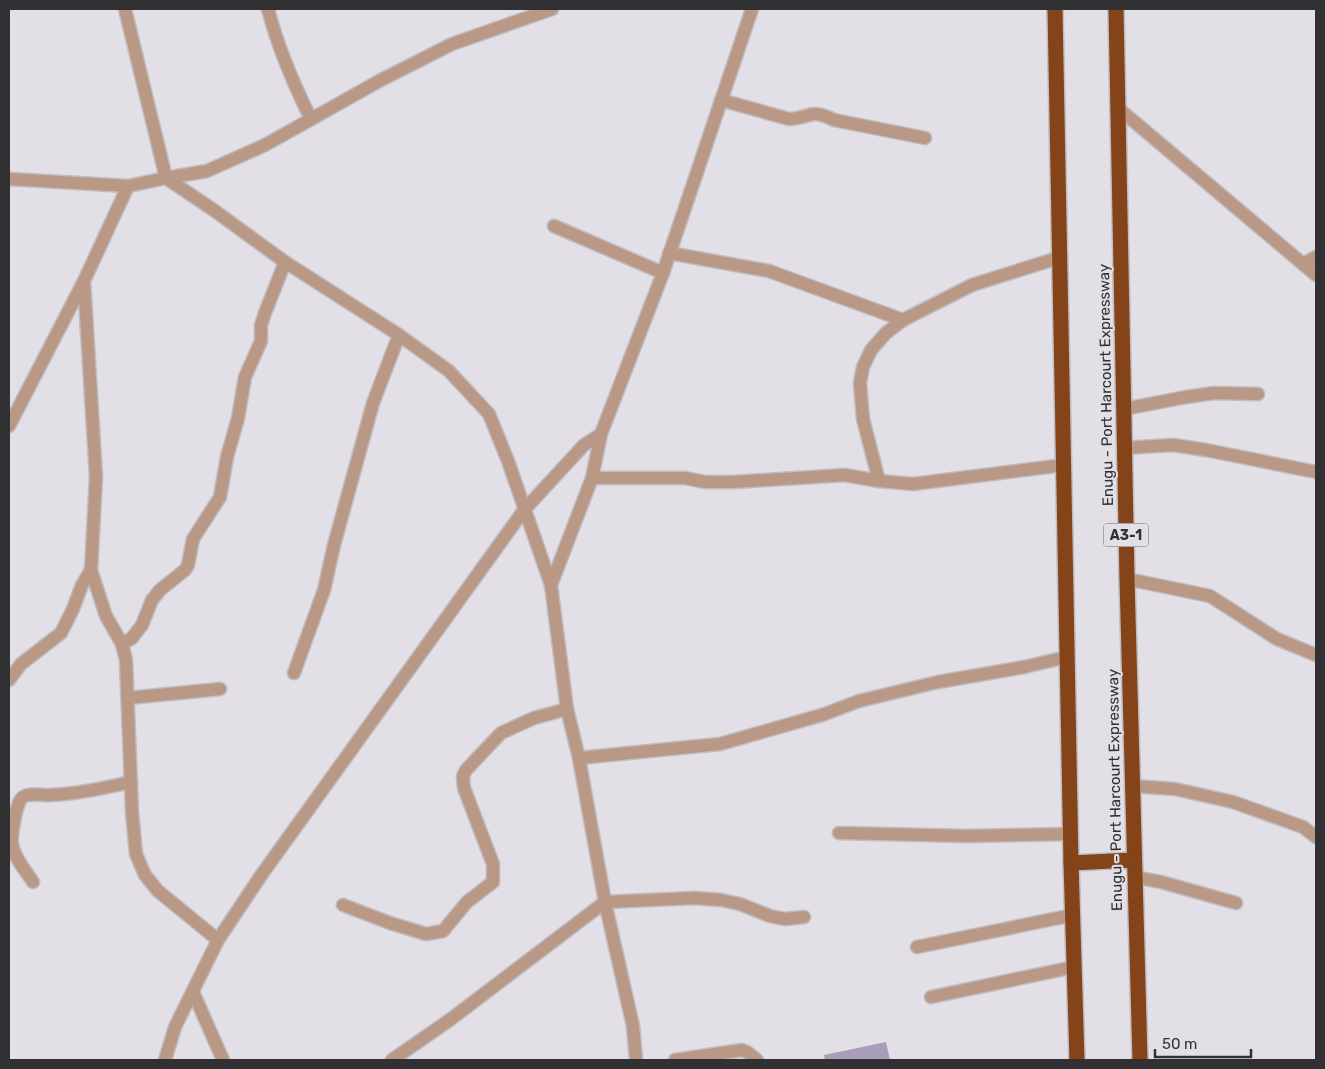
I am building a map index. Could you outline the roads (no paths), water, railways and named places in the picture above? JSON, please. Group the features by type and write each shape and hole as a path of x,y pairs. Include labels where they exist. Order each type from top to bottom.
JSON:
{"highway":[{"path":"1055,9 1071,863 1078,1060"},
{"name":"Enugu - Port Harcourt Expressway","path":"1116,9 1133,860 1140,1060"},
{"path":"1071,863 1133,860"}],"street":[{"path":"125,9 166,178 237,226 285,262 399,336 448,372 489,414 508,461 550,585 567,709 579,758 606,902 633,1026 636,1060"},
{"path":"268,9 276,40 291,80 311,119"},
{"path":"9,179 128,186 207,171 265,145 381,80 452,44 552,9"},
{"path":"550,585 592,478 601,434 663,273 752,9"},
{"path":"721,100 789,120 810,114 821,114 834,120 925,138"},
{"path":"1118,108 1316,275"},
{"path":"9,426 84,281 128,186"},
{"path":"554,226 663,273"},
{"path":"669,253 769,271 904,320"},
{"path":"1303,264 1316,256"},
{"path":"879,481 862,419 860,382 863,367 871,350 886,333 904,320 972,285 1061,257"},
{"path":"122,644 132,638 142,625 152,600 160,590 185,570 188,565 193,538 220,497 227,456 238,418 245,377 261,341 261,325 285,262"},
{"path":"84,281 96,477 91,570 106,616 122,644 126,660 136,854 144,875 158,891 218,940"},
{"path":"294,673 324,590 334,545 373,403 399,336"},
{"path":"1124,409 1214,393 1258,394"},
{"path":"165,1060 175,1027 218,940 262,874 524,510 584,445 601,434"},
{"path":"1124,448 1173,445 1316,472"},
{"path":"592,478 685,478 705,482 734,482 845,475 913,484 1064,465"},
{"path":"9,680 21,664 60,633 74,609 82,585 91,570"},
{"path":"1127,578 1210,596 1277,639 1316,655"},
{"path":"579,758 720,744 822,715 859,701 938,682 1024,667 1067,657"},
{"path":"128,698 220,689"},
{"path":"343,905 426,934 443,931 467,902 493,882 494,875 493,864 464,788 463,776 466,770 502,733 534,718 567,709"},
{"path":"33,882 19,862 12,844 18,802 23,797 31,795 50,795 99,789 131,782"},
{"path":"1132,786 1175,789 1233,802 1303,827 1316,837"},
{"path":"839,833 967,836 1071,834"},
{"path":"1134,877 1161,882 1236,903"},
{"path":"392,1060 451,1019 606,902 695,898 740,904 770,916 785,919 804,917"},
{"path":"917,947 1073,915"},
{"path":"931,997 1074,967"},
{"path":"193,992 223,1060"},
{"path":"676,1060 742,1050 748,1052 757,1060"}]}
